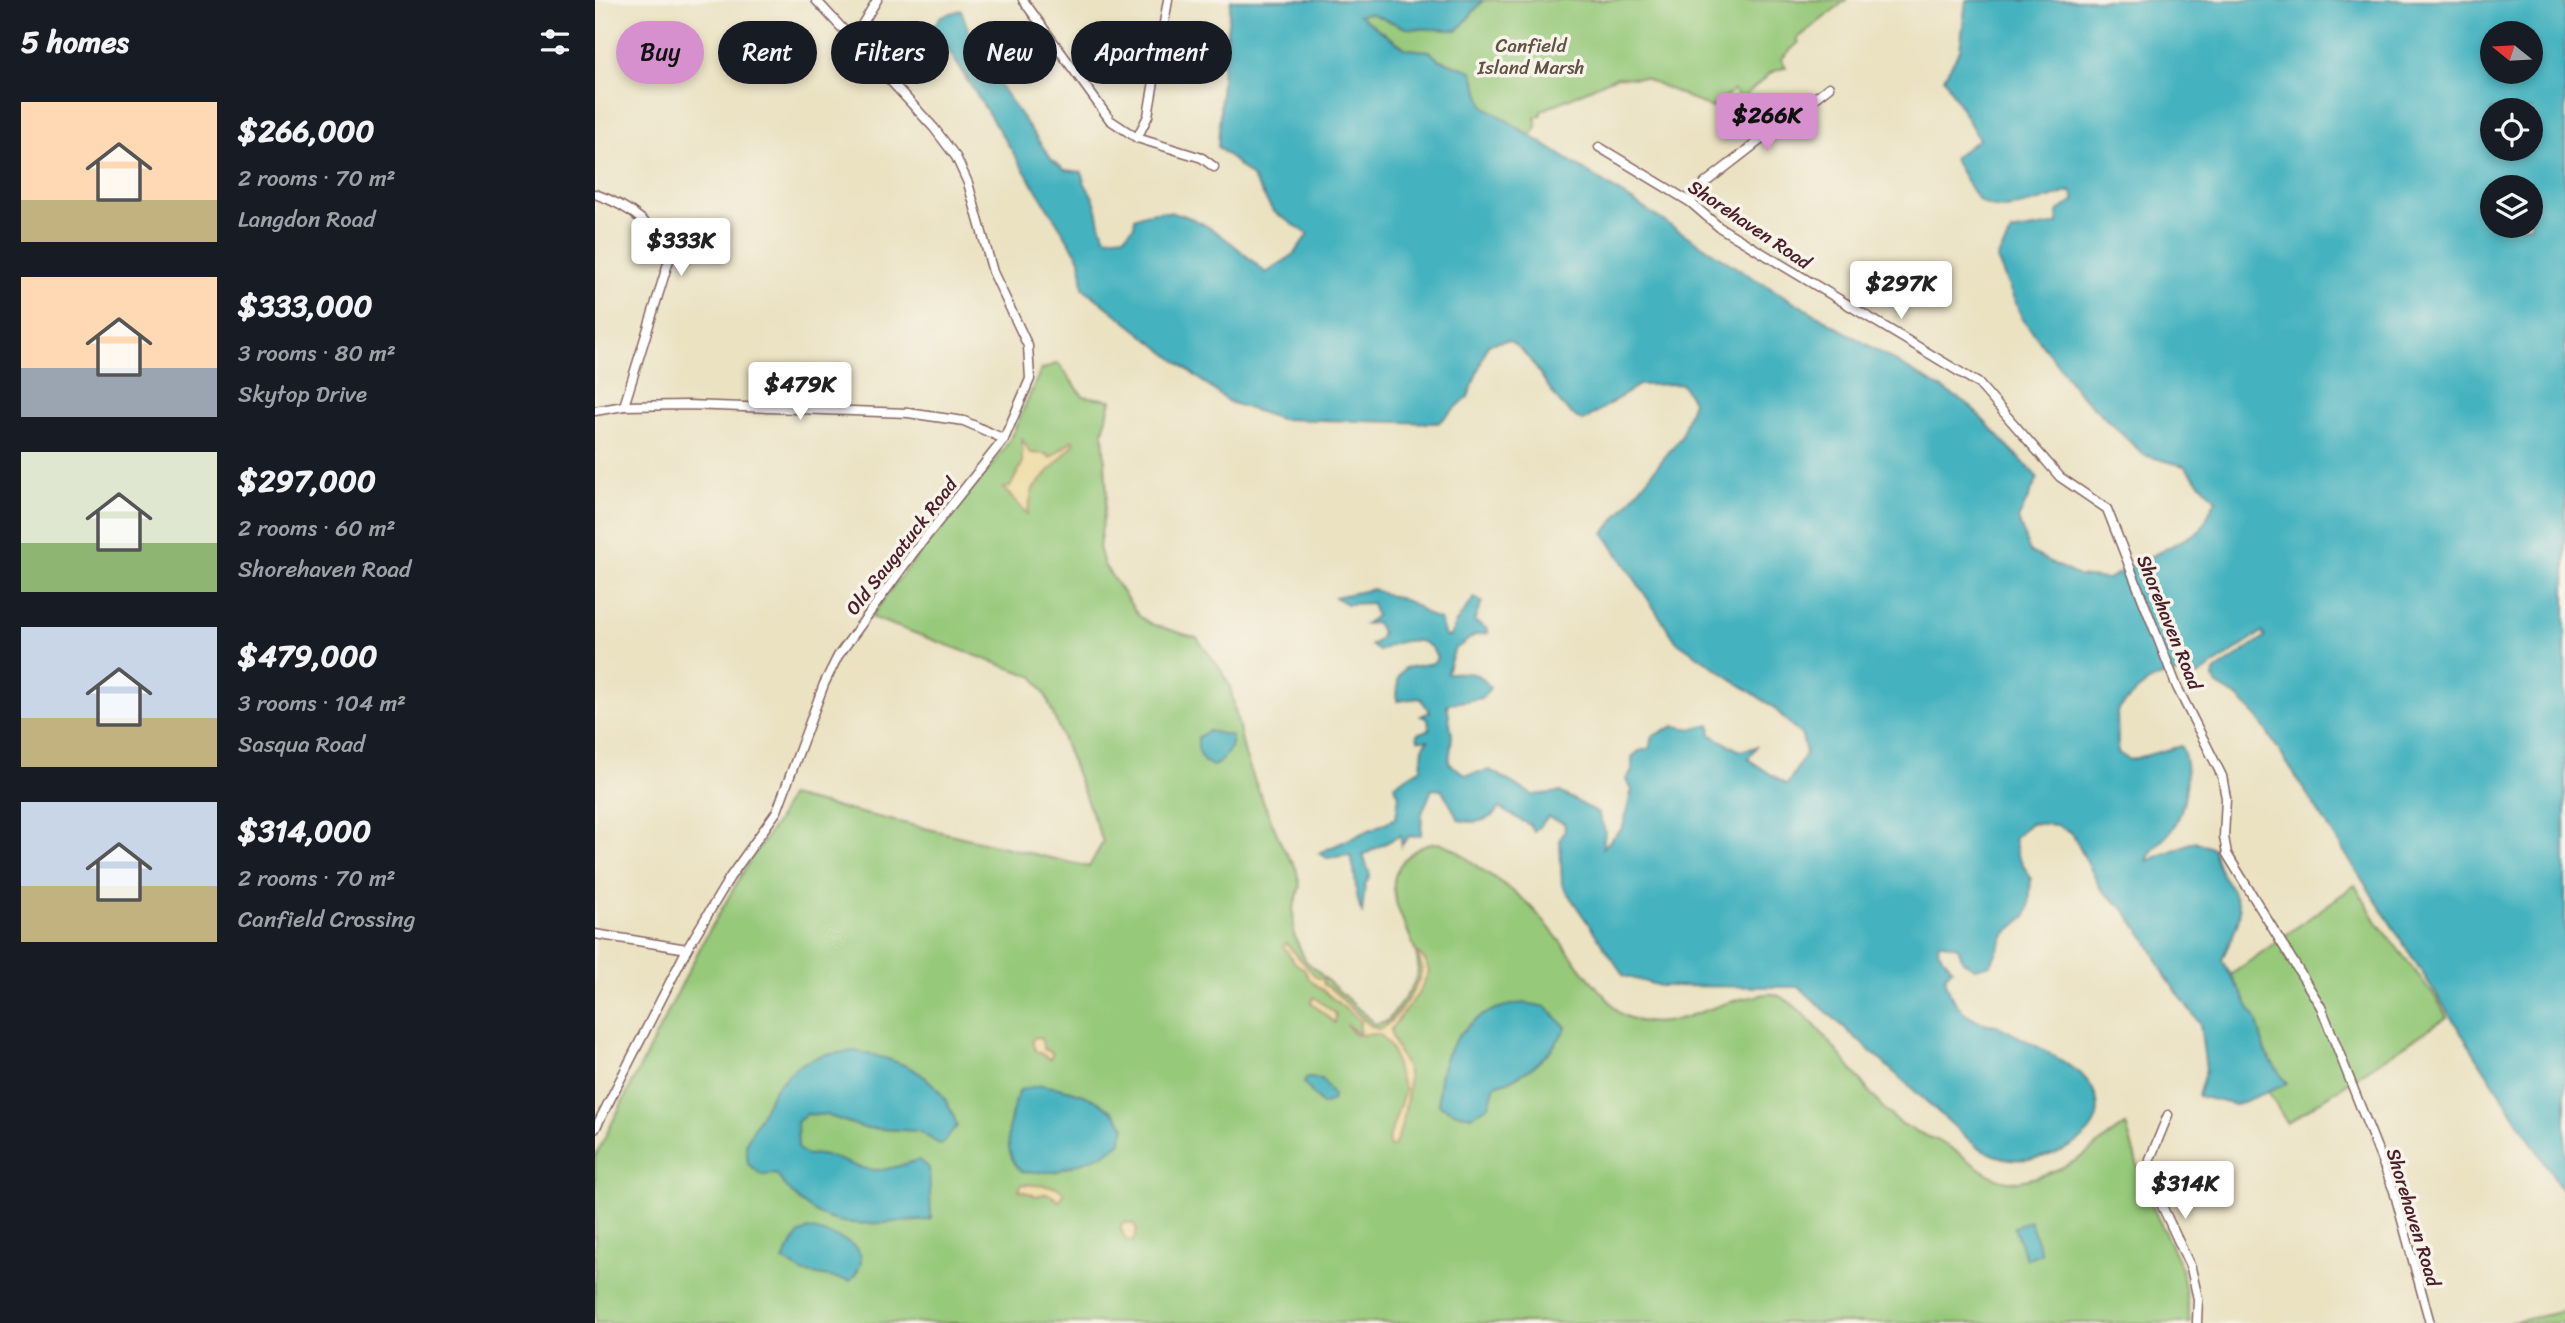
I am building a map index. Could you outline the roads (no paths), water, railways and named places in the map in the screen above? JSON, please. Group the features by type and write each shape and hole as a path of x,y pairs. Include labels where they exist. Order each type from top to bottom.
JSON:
{"street":[{"name":"Old Saugatuck Road","path":"816,0 834,21"},
{"path":"1023,0 1059,46 1110,120 1137,138 1202,158 1214,167"},
{"path":"1137,138 1148,116 1168,0"},
{"path":"865,21 876,3"},
{"name":"Old Saugatuck Road","path":"595,1129 687,949 730,877 777,811 821,691 838,656 914,552 1004,439 1027,390 1030,358 1023,332 993,272 968,183 956,158 934,128 893,84"},
{"path":"1689,202 1705,183 1829,87"},
{"name":"Shorehaven Road","path":"1599,147 1689,202 1719,227 1978,383 2060,477 2107,509 2177,687 2212,751 2224,782 2225,846 2230,862 2310,987 2368,1123 2394,1191 2430,1323"},
{"path":"595,194 637,216 656,231 669,260 624,406"},
{"path":"595,411 624,406 787,407 908,413 964,421 1004,439"},
{"path":"595,934 687,949"},
{"path":"2168,1115 2151,1160 2149,1178 2191,1268 2198,1299 2197,1323"}],"water":[{"path":"1231,0 1483,0 1458,30 1406,28 1370,13 1359,15 1406,49 1429,51 1438,59 1472,71 1484,106 1745,273 1968,404 2038,478 2018,519 2030,552 2078,576 2108,579 2200,531 2216,500 2184,466 2144,455 2080,394 2022,318 1997,259 2011,232 2058,224 2057,212 2075,200 2071,191 2021,206 1995,207 1984,204 1976,197 1953,158 1979,139 1944,78 1960,50 1966,0 2565,0 2565,1194 2258,718 2239,698 2217,685 2213,678 2215,671 2265,637 2262,632 2198,676 2194,672 2168,674 2150,681 2117,711 2118,753 2130,760 2181,746 2184,755 2187,777 2184,801 2171,831 2154,848 2147,861 2195,841 2214,849 2217,865 2239,906 2237,926 2222,960 2257,1021 2265,1052 2287,1084 2236,1105 2198,1096 2206,1069 2200,1024 2166,977 2148,942 2124,909 2101,889 2072,833 2057,825 2030,823 2014,838 2018,855 2031,879 2029,906 2026,916 2005,934 1991,964 1975,968 1963,961 1958,947 1939,942 1938,950 1952,969 1945,976 1947,986 1962,1010 1978,1021 1997,1025 2048,1052 2074,1069 2091,1086 2097,1103 2096,1119 2089,1132 2076,1143 2044,1157 2011,1159 1976,1146 1799,987 1660,986 1624,976 1562,885 1560,840 1565,829 1564,823 1548,817 1534,832 1530,825 1499,808 1481,821 1459,820 1442,790 1432,789 1422,813 1421,835 1408,837 1401,846 1401,835 1363,855 1370,875 1365,885 1362,913 1350,855 1327,858 1319,853 1396,818 1399,795 1394,785 1421,768 1423,747 1428,740 1418,740 1417,734 1430,729 1428,719 1421,716 1430,712 1420,698 1397,701 1398,677 1405,668 1433,663 1437,658 1427,644 1419,641 1394,644 1379,651 1371,645 1379,640 1382,633 1376,623 1365,624 1376,616 1372,603 1347,604 1335,597 1373,589 1406,601 1440,620 1445,637 1451,636 1455,624 1474,598 1482,602 1474,621 1487,629 1488,633 1475,635 1454,650 1447,673 1476,675 1490,688 1482,698 1447,704 1452,735 1449,763 1466,775 1490,770 1533,795 1560,792 1598,813 1605,831 1603,848 1623,827 1632,789 1626,780 1632,771 1632,757 1639,751 1649,749 1653,736 1674,726 1693,729 1710,725 1711,735 1740,751 1756,747 1748,759 1787,785 1806,753 1802,736 1773,707 1676,641 1604,533 1681,437 1693,401 1682,384 1639,385 1583,421 1561,404 1529,358 1508,340 1488,344 1468,397 1438,423 1280,419 1229,402 1083,288 1080,259 970,84 999,84 1052,160 1065,170 1082,172 1106,238 1125,236 1134,226 1135,218 1153,212 1171,212 1206,226 1266,273 1293,255 1308,234 1273,211 1252,177 1218,147 1222,84 1232,84 1232,21 1228,21"},
{"path":"961,10 965,21 963,73 949,51 949,21 937,21 941,16"},
{"path":"1209,731 1232,736 1227,754 1213,766 1203,761 1198,748 1198,737"},
{"path":"1525,1003 1546,1007 1566,1027 1553,1047 1527,1071 1495,1085 1489,1105 1473,1116 1459,1114 1439,1105 1443,1066 1460,1034 1488,1013 1505,1006"},
{"path":"854,1051 889,1059 918,1072 941,1094 957,1126 941,1145 918,1131 864,1128 826,1115 807,1114 797,1122 798,1149 807,1155 830,1157 873,1170 920,1160 929,1168 931,1219 856,1223 827,1218 801,1202 776,1174 762,1175 748,1164 746,1143 775,1088 797,1066 822,1055"},
{"path":"1306,1078 1322,1079 1333,1095 1332,1101 1322,1105 1304,1083"},
{"path":"1041,1085 1077,1093 1109,1109 1125,1127 1120,1143 1105,1154 1055,1172 1022,1172 1011,1154 1010,1121 1020,1090"},
{"path":"2030,1221 2041,1253 2026,1259 2014,1227"},
{"path":"808,1229 841,1239 858,1251 861,1259 859,1269 850,1281 802,1272 783,1260 797,1236"}],"park label":[{"name":"Canfield Island Marsh","path":"1531,56"}]}
